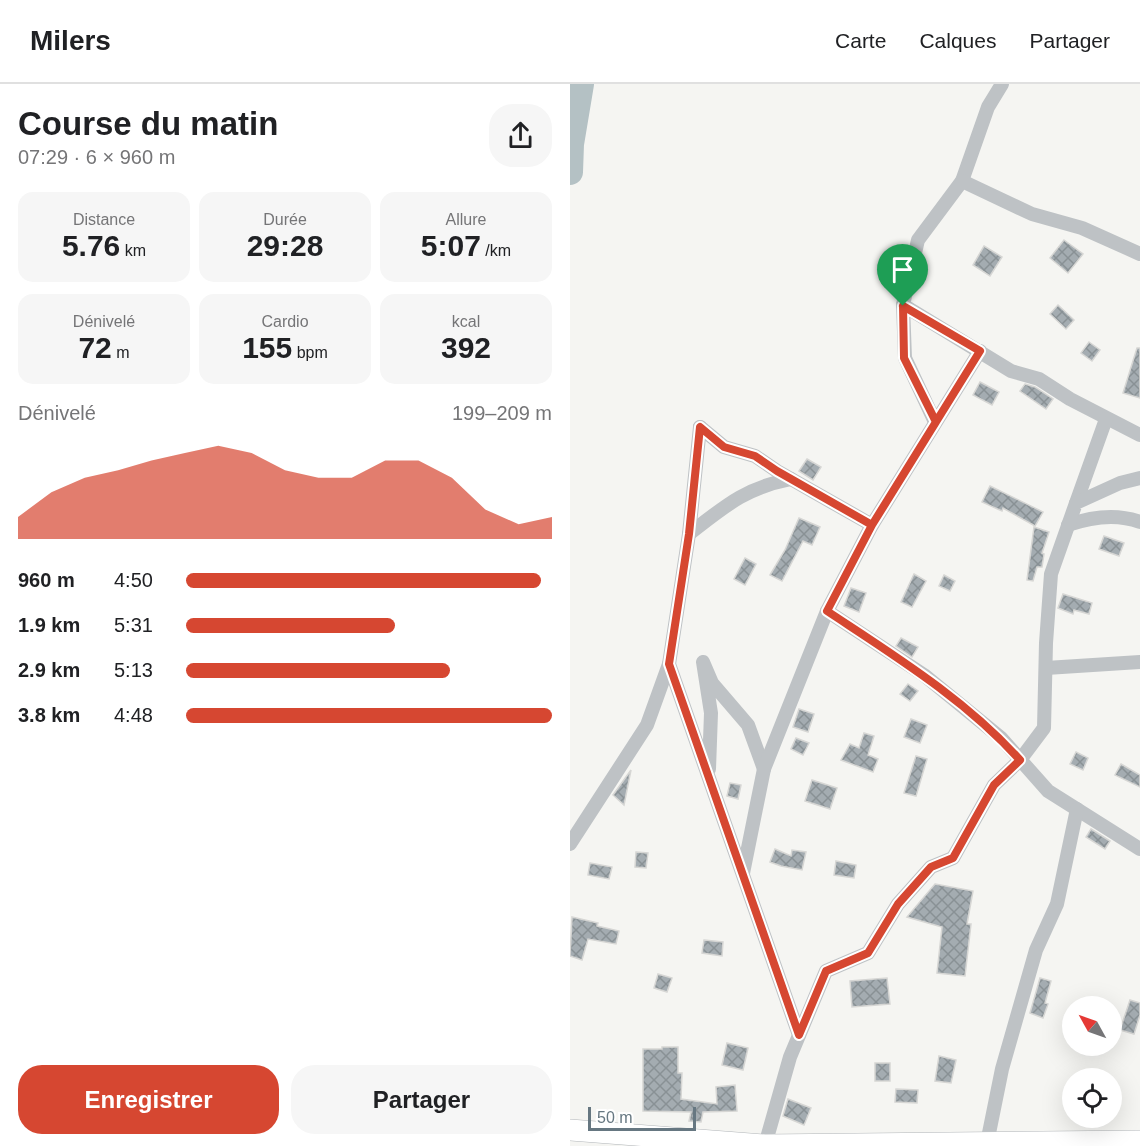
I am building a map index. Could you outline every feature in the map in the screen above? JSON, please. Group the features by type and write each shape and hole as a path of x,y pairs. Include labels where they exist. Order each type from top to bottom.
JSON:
{"main road":[{"path":"570,1130 712,1143 765,1145 1140,1142"}],"street":[{"path":"936,422 904,358 903,306 918,240 962,181 988,107 1002,84"},
{"path":"962,181 1032,214 1082,228 1140,254"},
{"path":"903,306 1011,371 1039,379 1106,419 1140,435"},
{"path":"743,875 764,769 827,611 872,525 980,351"},
{"path":"765,1145 790,1057 826,971 868,953 898,904 931,867 953,858 994,785 1020,760 1044,728 1051,574 1106,419"},
{"path":"570,844 647,725 669,664 689,534 700,427 724,447 755,456 872,525"},
{"path":"1076,503 1120,483 1140,478"},
{"path":"689,534 743,494 768,483 791,479"},
{"path":"1068,525 1087,518 1109,516 1140,522"},
{"path":"827,611 924,675 1001,738 1047,791 1140,849"},
{"path":"708,778 711,713 703,662 712,683 748,725 764,769"},
{"path":"1046,668 1140,662"},
{"path":"669,664 799,1035"},
{"path":"987,1143 1002,1069 1036,950 1057,904 1077,809"}],"building":[{"path":"1064,240 1083,254 1068,273 1050,258"},
{"path":"984,246 1002,257 990,276 973,265"},
{"path":"1058,305 1074,320 1066,329 1050,314"},
{"path":"1089,342 1100,350 1092,361 1081,353"},
{"path":"1137,348 1140,348 1140,398 1123,393"},
{"path":"980,382 999,392 992,405 973,395"},
{"path":"1025,384 1035,387 1053,399 1046,409 1020,391"},
{"path":"807,459 821,467 813,480 799,471"},
{"path":"990,486 1043,512 1035,526 1003,508 1002,511 982,502"},
{"path":"799,518 820,527 812,545 803,541 782,581 770,575 785,550"},
{"path":"1034,527 1049,532 1042,553 1044,554 1042,567 1037,567 1033,581 1027,580"},
{"path":"1104,536 1124,543 1119,556 1099,549"},
{"path":"745,558 756,564 745,585 734,579"},
{"path":"914,574 926,581 912,607 901,602"},
{"path":"944,575 955,581 950,591 939,586"},
{"path":"851,588 866,593 859,612 844,606"},
{"path":"1063,594 1092,603 1089,614 1074,610 1073,614 1058,608"},
{"path":"901,638 918,647 912,657 896,646"},
{"path":"908,684 918,691 910,701 900,694"},
{"path":"799,709 814,714 808,732 793,727"},
{"path":"911,719 927,725 920,743 904,737"},
{"path":"864,733 874,736 868,755 878,759 873,772 841,760 850,744 859,748"},
{"path":"796,738 809,743 803,755 791,749"},
{"path":"1076,752 1088,758 1083,770 1070,764"},
{"path":"916,756 927,759 916,796 904,793"},
{"path":"1121,764 1140,775 1140,787 1115,775"},
{"path":"631,770 624,805 613,795"},
{"path":"812,780 837,788 830,809 805,801"},
{"path":"730,783 741,785 738,799 727,796"},
{"path":"1091,829 1110,841 1105,849 1086,837"},
{"path":"775,849 791,856 792,850 806,852 802,870 770,862"},
{"path":"636,852 648,853 646,868 635,867"},
{"path":"836,861 856,865 854,878 834,875"},
{"path":"590,863 612,867 609,879 588,875"},
{"path":"935,884 973,891 967,924 971,924 965,976 937,973 942,927 907,917"},
{"path":"572,917 619,931 616,944 588,939 582,960 570,956"},
{"path":"704,940 723,942 722,956 702,953"},
{"path":"658,974 672,978 667,992 654,988"},
{"path":"887,978 890,1004 852,1007 850,981"},
{"path":"1040,978 1051,981 1045,1003 1048,1004 1043,1018 1030,1013"},
{"path":"1130,1000 1140,1003 1140,1015 1134,1034 1122,1031"},
{"path":"727,1043 748,1048 743,1070 722,1065"},
{"path":"662,1047 678,1047 678,1073 682,1073 681,1099 717,1104 716,1087 735,1085 737,1111 703,1112 701,1122 689,1121 691,1112 643,1111 643,1049 662,1049"},
{"path":"939,1056 956,1060 951,1083 935,1081"},
{"path":"875,1063 890,1063 890,1081 875,1081"},
{"path":"896,1089 918,1090 917,1103 895,1102"},
{"path":"788,1099 811,1108 804,1125 783,1116"}],"waterway":[{"path":"570,172 571,144 581,84"}],"route":[{"path":"903,306 904,358 936,422 872,525 755,456 724,447 700,427 689,534 669,664 799,1035 826,971 868,953 898,904 931,867 953,858 994,785 1020,760 1001,738 924,675 827,611 872,525 980,351 903,306"}]}
